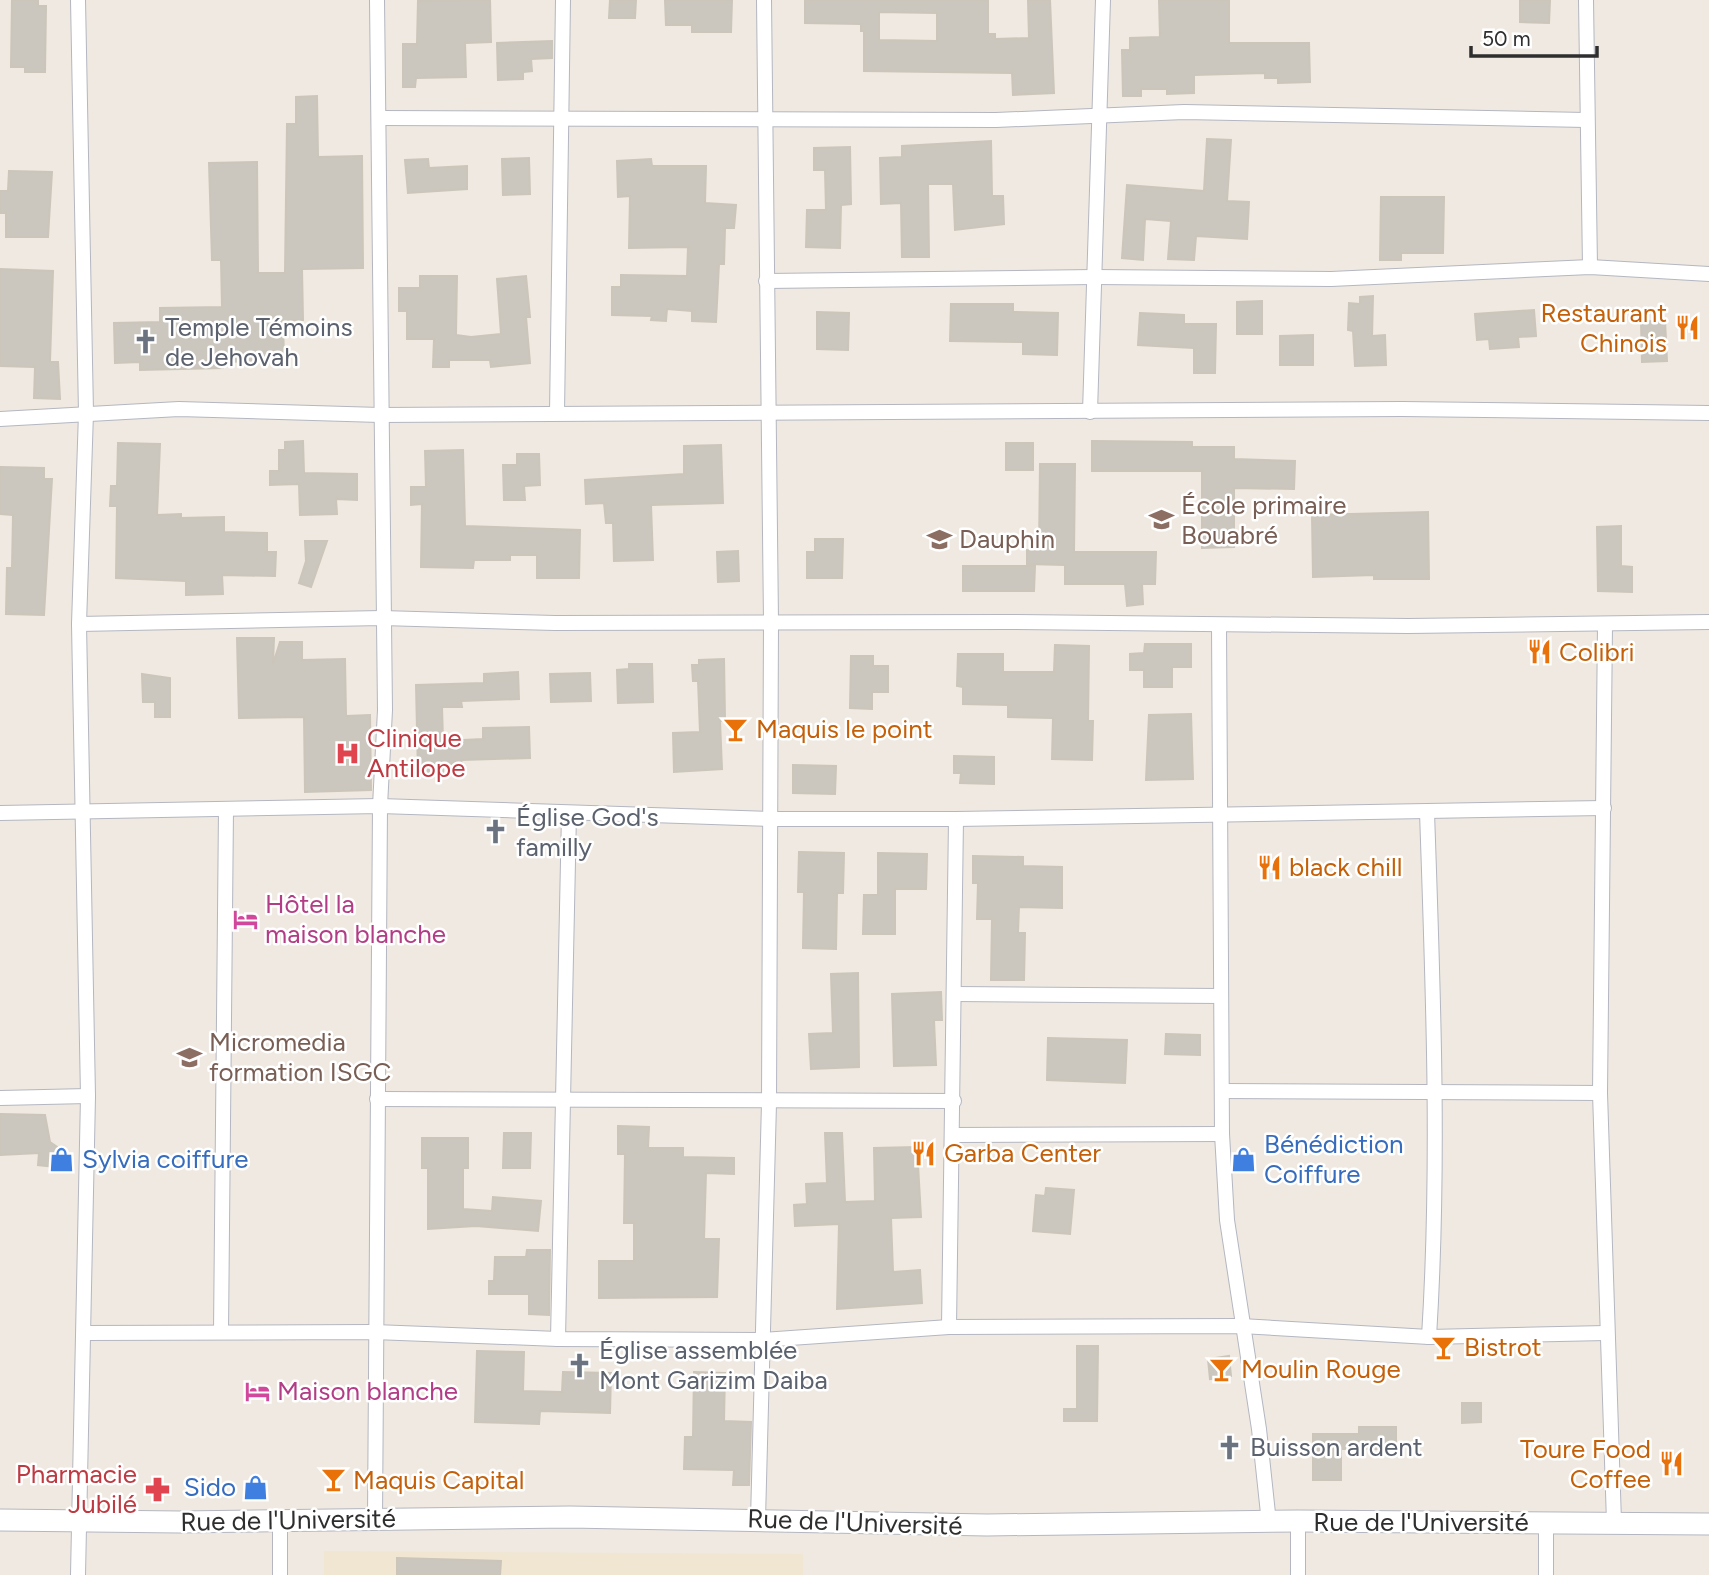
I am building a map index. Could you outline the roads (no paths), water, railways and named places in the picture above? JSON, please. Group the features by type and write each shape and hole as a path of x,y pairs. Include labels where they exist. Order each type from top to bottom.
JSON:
{"street":[{"path":"78,0 86,413 79,624 80,813 88,1096 78,1575"},
{"path":"375,1519 374,1332 380,806 385,710 377,0"},
{"path":"557,413 563,0"},
{"path":"758,1519 769,1102 771,622 764,0"},
{"path":"1090,412 1102,0"},
{"path":"1586,0 1590,267"},
{"path":"380,118 1100,117 1233,112 1586,120"},
{"path":"766,281 1094,276 1331,279 1590,267 1709,274"},
{"path":"0,419 179,409 380,415 1402,409 1709,412"},
{"path":"79,624 382,618 555,623 1605,625 1709,622"},
{"path":"1219,625 1218,816 1222,1133 1227,1220 1241,1326 1259,1429 1269,1523"},
{"path":"1605,625 1600,1093 1614,1522"},
{"path":"0,813 380,806 769,819 956,819 1604,808"},
{"path":"222,1332 226,809"},
{"path":"1427,812 1436,1092 1436,1223 1429,1338"},
{"path":"558,1339 569,813"},
{"path":"949,1327 956,819"},
{"path":"955,995 1220,996"},
{"path":"1222,1091 1600,1093"},
{"path":"0,1098 88,1096"},
{"path":"377,1099 562,1102 954,1101"},
{"path":"953,1135 1222,1133"},
{"path":"84,1333 374,1332 558,1339 761,1339 949,1327 1241,1326 1429,1338 1606,1333"},
{"path":"280,1519 280,1575"},
{"name":"Rue de l'Université","path":"0,1520 180,1522 280,1519 758,1519 987,1525 1298,1521 1709,1524"},
{"path":"1298,1521 1298,1575"},
{"path":"1546,1523 1546,1575"}],"place":[{"name":"Restaurant Chinois","path":"1687,328"},
{"name":"Temple Témoins de Jehovah","path":"145,342"},
{"name":"École primaire Bouabré","path":"1161,520"},
{"name":"Dauphin","path":"939,539"},
{"name":"Colibri","path":"1539,652"},
{"name":"Maquis le point","path":"736,729"},
{"name":"Clinique Antilope","path":"347,753"},
{"name":"Église God's familly","path":"496,832"},
{"name":"black chill","path":"1269,867"},
{"name":"Hôtel la maison blanche","path":"245,919"},
{"name":"Micromedia formation ISGC","path":"189,1057"},
{"name":"Garba Center","path":"924,1153"},
{"name":"Sylvia coiffure","path":"62,1159"},
{"name":"Bénédiction Coiffure","path":"1244,1159"},
{"name":"Bistrot","path":"1444,1347"},
{"name":"Église assemblée Mont Garizim Daiba","path":"579,1365"},
{"name":"Moulin Rouge","path":"1221,1369"},
{"name":"Maison blanche","path":"257,1391"},
{"name":"Buisson ardent","path":"1230,1447"},
{"name":"Toure Food Coffee","path":"1671,1464"},
{"name":"Maquis Capital","path":"333,1480"},
{"name":"Sido","path":"256,1487"},
{"name":"Pharmacie Jubilé","path":"157,1489"}]}
